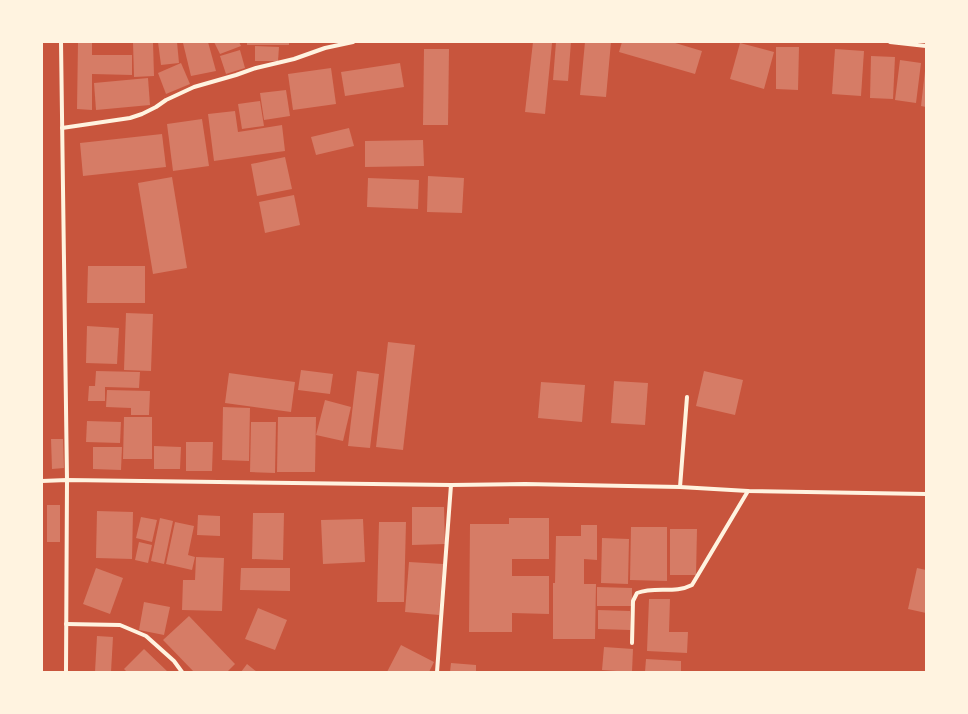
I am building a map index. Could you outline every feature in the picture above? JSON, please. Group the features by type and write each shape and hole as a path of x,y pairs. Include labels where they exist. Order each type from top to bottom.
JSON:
{"street":[{"path":"61,42 67,480 66,672"},
{"path":"62,128 130,118 142,114 166,100 194,87 256,68 294,59 325,48 353,42"},
{"path":"890,42 926,46"},
{"path":"680,487 687,397"},
{"path":"42,481 67,480 451,485 526,484 680,487 748,491 926,494"},
{"path":"438,672 451,485"},
{"path":"632,643 634,601 637,593 643,590 677,590 692,585 748,491"},
{"path":"66,624 120,625 146,636 174,661 182,672"}],"building":[{"path":"78,42 92,42 92,55 132,55 132,75 92,74 92,110 77,109"},
{"path":"133,42 153,42 154,76 134,77"},
{"path":"158,42 177,42 179,63 161,65"},
{"path":"208,42 216,71 191,76 183,43"},
{"path":"214,42 239,42 241,46 220,54"},
{"path":"247,42 289,42 289,45 247,45"},
{"path":"533,42 552,43 545,114 525,112"},
{"path":"556,42 571,42 568,81 553,80"},
{"path":"585,42 611,42 606,97 580,95"},
{"path":"622,42 672,42 702,51 695,74 619,52"},
{"path":"740,43 774,52 764,89 730,79"},
{"path":"255,46 279,47 278,61 255,61"},
{"path":"776,47 799,47 798,90 776,89"},
{"path":"424,49 449,49 448,125 423,125"},
{"path":"835,49 864,51 861,96 832,94"},
{"path":"240,50 245,68 226,74 220,56"},
{"path":"871,56 895,57 893,99 870,98"},
{"path":"900,60 921,63 916,103 895,100"},
{"path":"181,63 190,84 166,94 158,73"},
{"path":"400,63 404,87 345,96 341,72"},
{"path":"331,68 336,104 293,110 288,74"},
{"path":"926,71 926,107 921,106"},
{"path":"148,78 150,105 96,110 94,83"},
{"path":"286,90 290,116 264,120 260,93"},
{"path":"260,101 264,126 242,129 238,104"},
{"path":"235,111 238,132 282,125 285,151 214,161 208,114"},
{"path":"202,119 209,166 173,171 167,124"},
{"path":"349,128 354,146 316,155 311,137"},
{"path":"162,134 166,167 83,176 80,143"},
{"path":"423,140 424,166 365,167 365,141"},
{"path":"285,157 292,189 257,196 251,164"},
{"path":"428,176 464,178 462,213 427,212"},
{"path":"172,177 187,268 153,274 138,183"},
{"path":"368,178 419,180 418,209 367,207"},
{"path":"294,195 300,225 265,233 259,202"},
{"path":"88,266 145,266 145,303 87,303"},
{"path":"126,313 153,314 151,371 124,370"},
{"path":"87,326 119,328 117,364 86,363"},
{"path":"388,342 415,345 403,450 376,447"},
{"path":"301,370 333,374 330,394 298,390"},
{"path":"96,371 140,372 139,388 105,387 105,401 88,401 89,386 95,386"},
{"path":"357,371 379,374 370,448 348,446"},
{"path":"704,371 743,380 735,415 696,406"},
{"path":"229,373 295,382 291,412 225,403"},
{"path":"614,381 648,383 645,425 611,423"},
{"path":"541,382 585,385 582,422 538,418"},
{"path":"107,390 150,391 149,415 131,415 131,408 106,407"},
{"path":"325,400 351,407 343,441 316,435"},
{"path":"223,407 250,408 249,461 222,460"},
{"path":"124,417 152,417 152,459 123,459"},
{"path":"278,417 316,417 315,472 277,472"},
{"path":"87,421 121,422 120,443 86,442"},
{"path":"251,422 276,422 275,473 250,472"},
{"path":"51,439 63,439 64,468 52,469"},
{"path":"186,442 213,442 212,471 186,471"},
{"path":"154,446 181,447 180,469 154,469"},
{"path":"93,447 122,447 121,470 93,469"},
{"path":"47,505 60,505 60,542 47,542"},
{"path":"412,507 444,507 445,544 412,545"},
{"path":"97,511 133,512 132,559 96,558"},
{"path":"253,513 284,513 283,560 252,559"},
{"path":"198,515 220,516 220,536 197,535"},
{"path":"141,517 157,520 152,542 136,538"},
{"path":"160,518 173,521 164,564 151,561"},
{"path":"509,518 549,518 549,559 512,559 512,576 549,576 549,614 512,613 512,632 469,632 470,524 509,524"},
{"path":"363,519 365,562 323,564 321,520"},
{"path":"175,522 194,526 188,555 195,557 192,570 166,564"},
{"path":"379,522 406,522 404,602 377,602"},
{"path":"581,525 597,525 597,560 584,559 584,584 596,584 595,639 553,639 553,583 555,583 556,536 581,536"},
{"path":"631,527 667,527 667,581 630,580"},
{"path":"670,529 697,529 696,575 670,575"},
{"path":"602,538 629,539 628,584 601,583"},
{"path":"139,542 152,545 148,563 135,560"},
{"path":"196,557 224,558 222,611 182,610 183,580 195,580"},
{"path":"409,562 443,564 439,615 405,612"},
{"path":"96,568 123,578 110,614 83,604"},
{"path":"241,568 290,568 290,591 240,590"},
{"path":"917,568 926,570 926,613 908,609"},
{"path":"597,587 632,588 632,606 597,606"},
{"path":"649,599 670,599 669,632 688,632 687,653 647,651"},
{"path":"144,602 170,607 164,635 139,630"},
{"path":"258,608 287,620 275,650 245,639"},
{"path":"598,610 630,611 630,630 598,629"},
{"path":"189,616 235,664 227,672 194,672 163,640"},
{"path":"97,636 113,637 111,672 95,672"},
{"path":"401,645 434,662 429,672 387,672"},
{"path":"604,647 633,649 632,672 602,670"},
{"path":"144,649 168,672 127,672 124,669"},
{"path":"646,659 681,661 681,672 645,672"},
{"path":"451,663 476,665 476,672 450,672"},
{"path":"247,664 257,672 241,672"}]}
